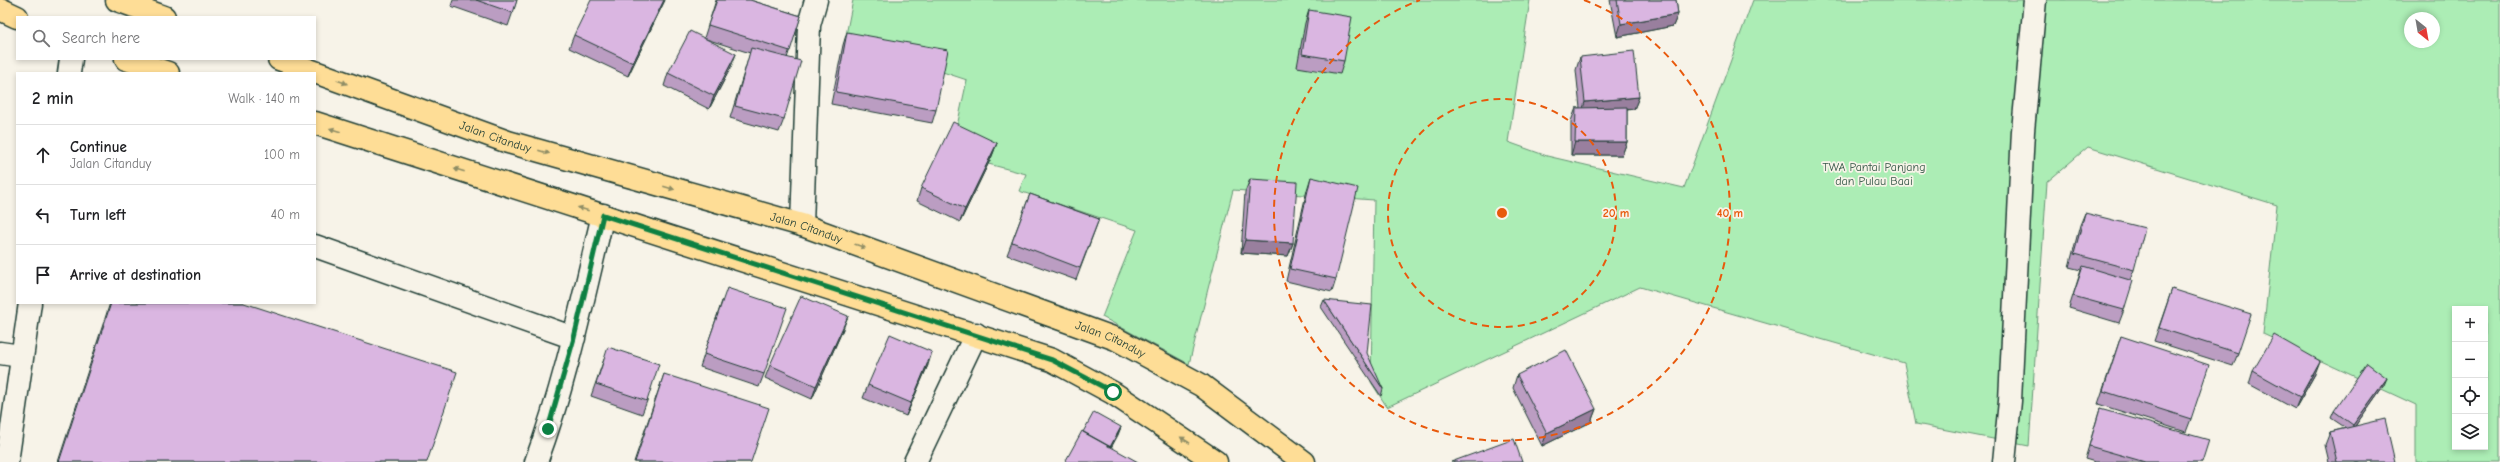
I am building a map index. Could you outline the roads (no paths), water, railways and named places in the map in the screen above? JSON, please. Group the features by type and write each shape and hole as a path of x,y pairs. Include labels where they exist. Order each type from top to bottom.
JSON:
{"main road":[{"path":"117,0 161,16"},
{"path":"0,9 16,17"},
{"path":"129,60 165,72"},
{"name":"Jalan Citanduy","path":"282,60 315,72"},
{"name":"Jalan Citanduy","path":"316,72 508,142 802,225 1116,339 1201,385 1304,462"},
{"path":"316,123 976,334 1052,360 1113,392 1206,459"}],"street":[{"path":"802,225 809,25 816,0"},
{"path":"2004,462 2010,401 2023,130 2034,0"},
{"path":"69,72 71,60"},
{"path":"536,462 548,429 574,338 603,215"},
{"path":"316,246 574,338"},
{"path":"7,462 30,304"},
{"path":"915,462 976,334"},
{"path":"0,353 22,356"}],"park label":[{"name":"TWA Pantai Panjang dan Pulau Baai","path":"1874,174"}]}
